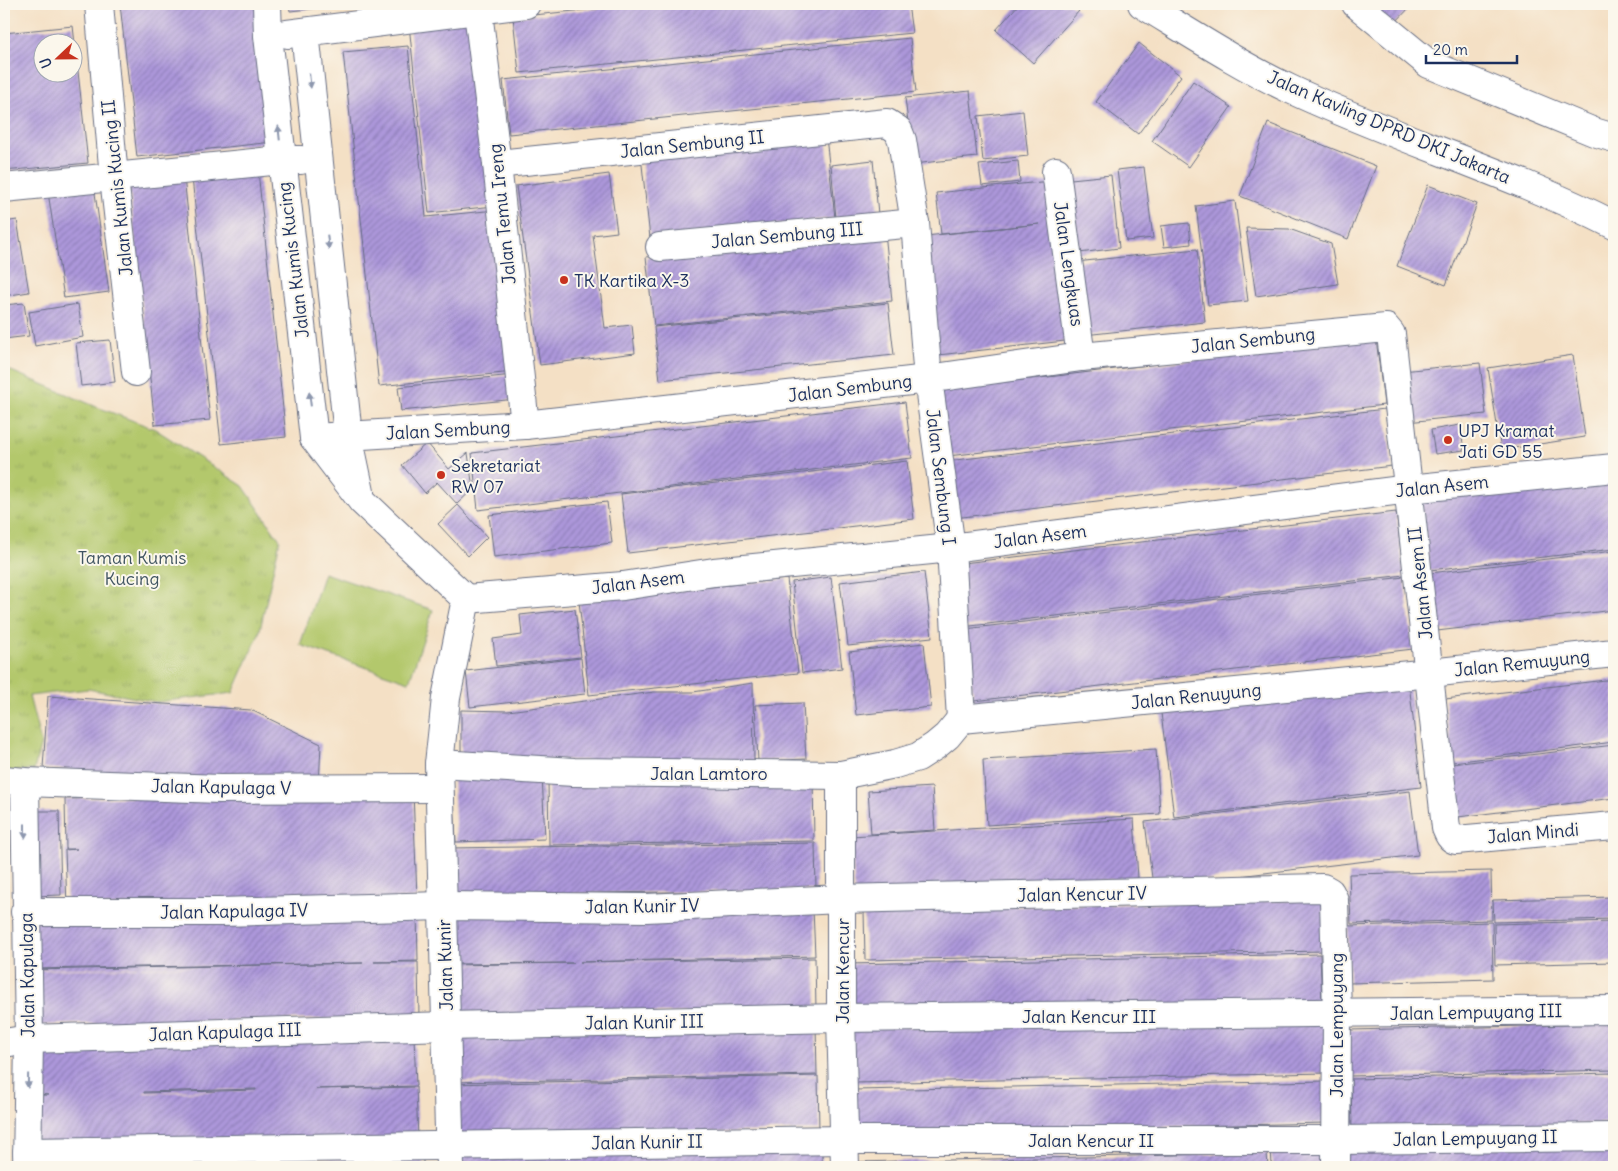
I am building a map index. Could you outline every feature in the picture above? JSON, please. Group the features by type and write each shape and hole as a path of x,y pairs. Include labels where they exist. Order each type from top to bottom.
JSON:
{"street":[{"name":"Jalan Kumis Kucing II","path":"99,4 114,178 136,372"},
{"name":"Jalan Kumis Kucing","path":"267,4 268,36 314,438"},
{"path":"268,36 477,7 526,4"},
{"name":"Jalan Kavling DPRD DKI Jakarta","path":"1142,4 1184,30 1289,88 1538,190 1614,225"},
{"path":"1356,4 1429,64 1594,132 1614,138"},
{"name":"Jalan Temu Ireng","path":"477,7 497,164 525,425"},
{"name":"Jalan Kumis Kucing","path":"304,32 348,435 362,501"},
{"name":"Jalan Sembung II","path":"497,164 887,124"},
{"name":"Jalan Sembung I","path":"887,124 892,125 898,130 902,140 915,223 928,379 951,548 961,719"},
{"path":"4,188 282,160 319,160"},
{"name":"Jalan Lengkuas","path":"1056,171 1081,357"},
{"name":"Jalan Sembung III","path":"660,247 915,223"},
{"name":"Jalan Sembung","path":"314,438 525,425 928,379 1081,357 1386,328"},
{"name":"Jalan Asem II","path":"1386,328 1391,334 1446,828 1452,839"},
{"path":"314,438 362,501 466,599 446,698 439,776"},
{"name":"Jalan Asem","path":"466,599 623,586 714,572 951,548 1409,489 1614,468"},
{"name":"Jalan Remuyung","path":"1430,673 1614,653"},
{"name":"Jalan Renuyung","path":"961,719 1430,673"},
{"name":"Jalan Lamtoro","path":"439,776 574,772 841,774 895,764 918,757 947,736 961,719"},
{"name":"Jalan Kencur","path":"841,774 841,1018 845,1167"},
{"name":"Jalan Kapulaga V","path":"14,781 220,788 439,776"},
{"name":"Jalan Kunir","path":"439,776 450,1156"},
{"name":"Jalan Kapulaga","path":"14,781 26,912 16,1041 27,1160"},
{"name":"Jalan Mindi","path":"1452,839 1614,826"},
{"name":"Jalan Kencur IV","path":"841,899 1324,888"},
{"name":"Jalan Lempuyang","path":"1324,888 1330,892 1334,900 1337,1014 1336,1167"},
{"name":"Jalan Kunir IV","path":"443,906 646,908 841,899"},
{"name":"Jalan Kapulaga IV","path":"26,912 220,912 443,906"},
{"name":"Jalan Lempuyang III","path":"1337,1014 1614,1010"},
{"name":"Jalan Kencur III","path":"841,1018 1337,1014"},
{"name":"Jalan Kunir III","path":"447,1026 841,1018"},
{"name":"Jalan Kapulaga III","path":"16,1041 447,1026"},
{"name":"Jalan Lempuyang II","path":"1336,1140 1614,1137"},
{"name":"Jalan Kencur II","path":"845,1140 1336,1140"},
{"name":"Jalan Kunir II","path":"27,1160 450,1156 845,1140"}],"green space":[{"name":"Taman Kumis Kucing","path":"4,368 155,429 243,486 280,540 259,634 233,693 157,702 88,689 29,696 41,743 34,770 4,772"},
{"path":"324,573 433,610 409,682 300,645"}],"building":[{"path":"120,4 257,4 273,142 137,157"},
{"path":"289,4 348,4 348,5 290,11"},
{"path":"646,4 908,4 912,33 519,73 513,17"},
{"path":"1019,4 1070,4 1079,11 1033,63 996,30"},
{"path":"1370,4 1413,4 1393,25"},
{"path":"474,18 494,206 429,213 409,25"},
{"path":"73,26 74,32 32,32 32,82 79,82 88,163 4,171 4,33"},
{"path":"910,38 916,92 509,134 503,80"},
{"path":"1139,43 1181,76 1138,134 1096,102"},
{"path":"408,46 426,217 496,210 513,372 379,386 343,52"},
{"path":"1193,81 1231,107 1189,167 1152,141"},
{"path":"970,91 977,157 913,164 905,98"},
{"path":"1023,111 1028,156 983,161 978,116"},
{"path":"1268,123 1376,166 1348,239 1240,196"},
{"path":"826,137 835,218 650,238 641,156"},
{"path":"873,160 878,214 836,218 831,165"},
{"path":"1018,161 1020,182 982,186 979,165"},
{"path":"1144,167 1153,238 1126,241 1117,170"},
{"path":"258,171 286,437 221,444 192,178"},
{"name":"TK Kartika X-3","path":"609,174 617,232 593,235 605,328 632,325 635,353 540,365 516,186"},
{"path":"1111,175 1119,248 1079,253 1071,179"},
{"path":"184,177 210,420 155,425 129,183"},
{"path":"1050,181 1052,222 1065,341 929,356 916,237 1040,224 941,234 936,193"},
{"path":"1428,185 1477,204 1446,285 1397,266"},
{"path":"94,186 109,292 64,298 48,192"},
{"path":"1235,201 1248,301 1208,305 1196,206"},
{"path":"17,220 29,292 4,296 4,222"},
{"path":"1189,223 1191,244 1164,247 1161,226"},
{"path":"1246,228 1289,229 1331,244 1338,284 1256,296"},
{"path":"885,232 892,301 654,326 646,257"},
{"path":"1197,249 1205,322 1084,335 1076,262"},
{"path":"24,303 29,336 4,339 4,305"},
{"path":"888,303 894,355 660,380 654,327"},
{"path":"78,304 83,337 35,346 29,312"},
{"path":"1376,338 1384,405 948,456 939,390"},
{"path":"110,340 115,382 81,386 76,343"},
{"path":"1573,355 1585,437 1501,450 1488,368"},
{"path":"1480,363 1486,414 1407,422 1402,371"},
{"path":"513,375 516,399 401,411 398,387"},
{"path":"905,402 912,458 478,510 472,453"},
{"path":"1385,409 1392,466 954,518 947,461"},
{"name":"UPJ Kramat Jati GD 55","path":"1460,425 1464,450 1435,454 1431,430"},
{"name":"Sekretariat RW 07","path":"427,443 449,469 468,453 473,489 457,504 437,482 425,493 402,465"},
{"path":"907,461 914,519 628,553 621,494"},
{"path":"1614,476 1614,549 1430,570 1421,499"},
{"path":"607,502 612,543 494,557 489,515"},
{"path":"458,505 487,537 468,556 438,524"},
{"path":"1396,512 1404,575 962,627 955,564"},
{"path":"1614,551 1614,610 1437,631 1430,573"},
{"path":"924,572 932,637 848,646 840,582"},
{"path":"831,577 842,668 802,673 792,582"},
{"path":"1404,577 1413,649 974,701 965,629"},
{"path":"787,579 798,673 589,695 579,601"},
{"path":"575,609 581,657 496,666 493,639 522,635 520,615"},
{"path":"924,643 931,707 856,715 849,652"},
{"path":"581,658 585,694 470,707 466,671"},
{"path":"1614,679 1614,742 1453,762 1445,699"},
{"path":"753,683 754,762 461,759 461,710 508,711 654,692 693,692"},
{"path":"1409,683 1421,787 1174,817 1161,713"},
{"path":"48,696 251,710 321,744 319,786 43,768"},
{"path":"803,703 806,759 758,761 755,705"},
{"path":"1614,745 1614,798 1458,817 1452,764"},
{"path":"1156,749 1160,814 987,825 983,760"},
{"path":"542,774 545,839 456,842 453,776"},
{"path":"813,776 814,841 549,845 548,780"},
{"path":"932,787 935,830 871,834 868,791"},
{"path":"413,791 417,898 67,907 65,850 77,849 66,849 65,799"},
{"path":"1410,791 1418,855 1153,886 1145,822"},
{"path":"32,811 59,811 61,895 34,896"},
{"path":"1134,819 1138,878 855,895 851,836"},
{"path":"815,843 816,890 448,895 447,848"},
{"path":"1491,871 1492,920 1351,924 1349,874"},
{"path":"1614,897 1614,919 1494,922 1493,900"},
{"path":"1324,900 1325,951 865,960 864,910"},
{"path":"813,909 815,956 580,962 815,958 816,1010 450,1017 448,965 574,963 449,964 447,916"},
{"path":"417,913 418,961 374,962 418,962 419,1017 33,1025 32,970 363,963 32,969 31,922"},
{"path":"1614,921 1614,962 1495,965 1494,924"},
{"path":"1492,922 1493,979 1349,983 1348,926"},
{"path":"1320,954 1322,1004 848,1014 847,964"},
{"path":"1326,1019 1327,1073 854,1083 852,1028"},
{"path":"816,1024 817,1075 452,1082 451,1032"},
{"path":"1614,1024 1614,1070 1350,1076 1349,1030"},
{"path":"414,1037 416,1086 316,1089 416,1087 418,1139 36,1148 35,1095 49,1095 35,1094 34,1045","holes":["256,1089 256,1090 144,1093"]},
{"path":"1614,1073 1614,1123 1352,1129 1351,1079"},
{"path":"818,1076 819,1130 452,1138 450,1084"},
{"path":"1327,1081 1328,1123 855,1133 854,1090"},
{"path":"1614,1144 1614,1167 1346,1167 1346,1150"},
{"path":"1327,1146 1327,1167 1272,1167 1271,1147"},
{"path":"822,1148 822,1167 454,1167 453,1155"},
{"path":"1267,1153 1268,1167 855,1167 855,1162"},
{"path":"423,1157 423,1167 30,1167 30,1166"}],"place":[{"name":"TK Kartika X-3","path":"564,280"},
{"name":"UPJ Kramat Jati GD 55","path":"1448,440"},
{"name":"Sekretariat RW 07","path":"441,475"}]}
